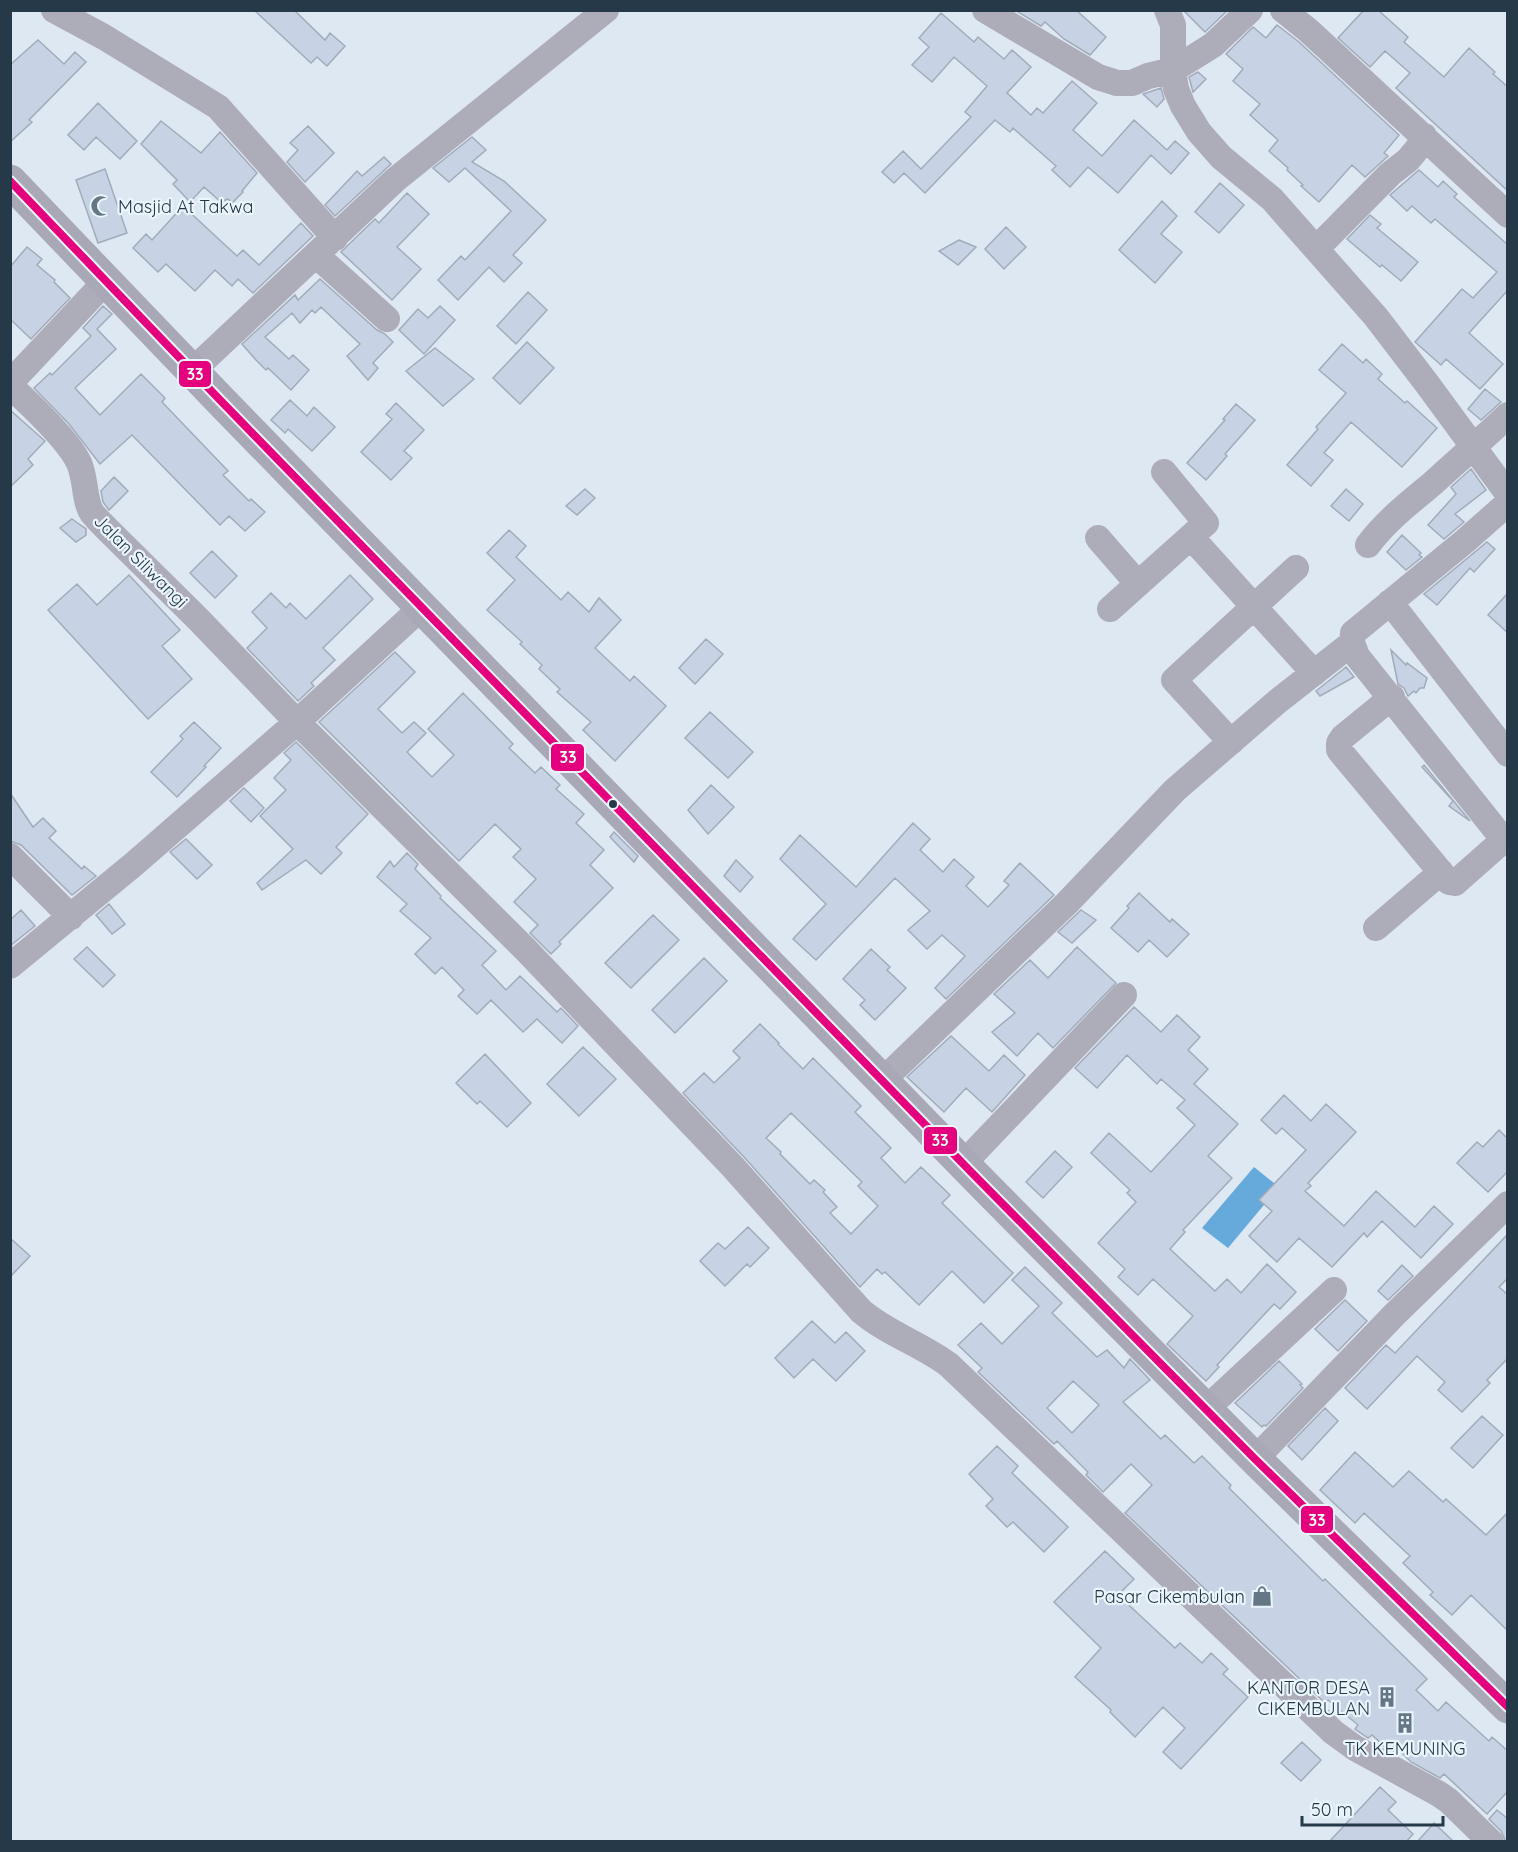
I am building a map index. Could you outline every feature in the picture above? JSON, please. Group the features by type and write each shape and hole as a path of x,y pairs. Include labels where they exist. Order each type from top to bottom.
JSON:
{"highway":[{"path":"10,181 963,1164 1255,1459 1508,1707"}],"street":[{"path":"54,10 104,37 218,107 326,246 387,319"},
{"path":"192,371 395,180 606,10"},
{"path":"985,10 1098,77 1117,83 1132,83 1173,70 1213,45 1250,10"},
{"path":"1167,10 1173,25 1173,70 1176,88 1183,106 1199,132 1221,157 1272,199 1376,317 1508,494"},
{"path":"1283,10 1309,31 1508,215"},
{"path":"1316,249 1390,174 1408,160 1424,136"},
{"path":"10,384 106,281"},
{"name":"Jalan Siliwangi","path":"10,384 66,444 78,461 85,479 91,512 297,722 526,950 733,1167 861,1311 875,1323 927,1350 950,1365 1333,1732 1355,1748 1439,1794 1491,1842"},
{"path":"1368,545 1378,531 1393,517 1508,415"},
{"path":"1110,609 1206,523 1164,472"},
{"path":"1392,697 1343,737 1338,743 1339,750 1449,882 1455,883 1498,845 1500,834 1353,646 1353,633 1508,503"},
{"path":"1191,537 1317,676"},
{"path":"1098,538 1138,584"},
{"path":"1231,742 1174,680 1296,568"},
{"path":"1390,602 1508,753"},
{"path":"10,966 71,917 297,722 422,607"},
{"path":"882,1081 1067,903 1175,790 1231,742 1353,646"},
{"path":"10,856 71,917"},
{"path":"1376,928 1441,872"},
{"path":"963,1164 1124,995"},
{"path":"1255,1459 1395,1314 1508,1204"},
{"path":"1206,1409 1334,1290"}],"water":[{"path":"1254,1167 1279,1187 1228,1248 1202,1228"}],"building":[{"path":"254,10 294,10 325,40 330,33 345,46 327,66 317,57 311,63"},
{"path":"1015,10 1076,10 1106,37 1090,55 1064,39 1045,22 1041,26"},
{"path":"1183,10 1228,10 1205,32"},
{"path":"1364,10 1378,10 1408,37 1404,42 1444,77 1469,48 1508,87 1508,191 1396,88 1410,73 1385,51 1370,67 1338,38"},
{"path":"941,13 974,42 978,37 1004,59 1012,50 1031,67 1007,93 1031,115 1037,108 1043,113 1072,81 1097,103 1073,130 1102,156 1134,120 1167,150 1175,141 1189,153 1171,174 1151,155 1118,193 1088,167 1070,187 1052,170 1056,166 1013,128 1010,132 995,120 925,193 904,173 894,183 882,172 903,151 921,169 971,117 965,112 987,86 954,57 932,82 912,65 929,47 919,38"},
{"path":"1277,25 1299,42 1399,135 1384,153 1388,156 1365,177 1352,165 1319,202 1269,151 1278,140 1250,115 1260,104 1233,81 1243,69 1226,54 1253,27 1266,38"},
{"path":"38,40 64,64 75,52 86,62 29,120 32,122 10,142 10,65"},
{"path":"1198,72 1206,79 1193,92 1189,77"},
{"path":"1161,88 1164,99 1157,107 1143,94"},
{"path":"98,103 137,141 120,159 96,137 84,150 68,135"},
{"path":"161,121 201,153 220,132 257,173 232,203 228,199 221,202 204,187 190,202 173,184 177,180 141,144"},
{"path":"308,126 334,153 305,182 287,162 298,150 290,143"},
{"path":"472,137 486,150 472,162 504,181 546,220 513,255 522,263 504,282 489,267 458,300 438,280 461,256 465,260 511,211 465,168 449,182 433,168"},
{"path":"384,157 391,164 335,216 325,205 357,171 362,176"},
{"name":"Masjid At Takwa","path":"105,169 127,233 98,243 76,180"},
{"path":"1419,170 1438,187 1443,181 1457,194 1454,197 1508,245 1508,290 1469,333 1503,364 1480,389 1446,359 1441,365 1415,342 1462,289 1473,298 1497,272 1435,219 1431,223 1412,206 1407,211 1390,195"},
{"path":"1220,183 1244,205 1219,233 1195,212"},
{"path":"407,193 429,214 397,247 421,269 392,300 341,252 375,219 379,223"},
{"path":"1162,201 1177,216 1161,234 1182,252 1155,283 1119,250"},
{"path":"183,206 237,256 243,250 259,265 301,223 313,236 253,293 238,279 232,286 215,270 195,291 166,264 158,272 133,248 146,234 152,240"},
{"path":"1370,215 1381,224 1377,228 1418,262 1401,281 1382,265 1380,267 1347,239"},
{"path":"1006,227 1026,247 1004,269 985,249"},
{"path":"959,240 976,247 958,265 939,251"},
{"path":"27,247 42,259 37,265 55,280 54,282 70,298 31,339 10,319 10,267"},
{"path":"320,279 393,342 373,363 378,368 368,380 347,356 360,344 321,307 315,313 312,310 300,323 292,313 265,337 289,359 293,355 309,370 291,390 268,368 266,370 242,344 295,295 298,300"},
{"path":"528,292 547,310 516,344 497,326"},
{"path":"103,306 112,314 97,329 116,349 75,388 100,415 141,374 165,398 162,402 228,471 223,475 249,501 251,499 265,512 245,531 229,516 220,525 132,435 100,464 69,424 34,388 50,373 52,375 91,336 83,328"},
{"path":"440,306 455,320 424,354 399,330 418,309 428,318"},
{"path":"527,342 554,368 520,404 493,378"},
{"path":"1342,344 1363,363 1366,359 1382,374 1378,379 1437,428 1402,467 1351,422 1324,453 1333,460 1311,486 1287,465 1346,393 1319,370"},
{"path":"435,348 474,379 443,406 406,371"},
{"path":"1485,389 1501,402 1481,420 1468,409"},
{"path":"290,400 307,416 314,407 335,427 312,451 288,429 285,433 271,420"},
{"path":"396,403 424,430 404,451 412,458 391,480 361,452 392,419 386,414"},
{"path":"1236,404 1255,420 1206,480 1187,463"},
{"path":"10,410 45,441 28,459 33,465 10,487"},
{"path":"1471,469 1486,490 1455,514 1464,522 1444,539 1428,525 1456,494 1451,487"},
{"path":"114,477 128,491 109,510 103,502 101,491"},
{"path":"585,489 595,498 577,515 566,506"},
{"path":"1346,489 1363,504 1349,521 1331,506"},
{"path":"72,519 86,529 86,535 76,542 60,528"},
{"path":"509,530 526,546 516,557 561,600 568,592 589,612 599,598 621,620 595,648 630,681 634,676 666,706 615,761 583,730 591,722 557,692 560,689 539,669 542,665 520,644 522,642 487,610 515,580 487,553"},
{"path":"1402,535 1421,553 1419,555 1422,557 1406,570 1387,552"},
{"path":"1487,542 1495,549 1474,572 1470,568 1437,605 1424,594"},
{"path":"212,551 237,576 215,598 190,573"},
{"path":"129,575 180,630 162,646 192,679 148,719 48,610 77,584 97,605"},
{"path":"350,575 373,599 323,648 335,660 311,683 314,686 298,701 247,648 267,628 252,612 271,593 286,608 290,603 306,619"},
{"path":"1508,593 1508,633 1488,615"},
{"path":"706,639 723,654 695,684 679,668"},
{"path":"1391,650 1406,665 1407,663 1427,678 1424,688 1408,696 1404,688 1398,684"},
{"path":"395,652 415,672 378,709 402,733 414,722 426,733 407,752 432,777 454,755 428,729 463,693 513,744 509,748 535,773 541,767 560,785 556,789 584,814 576,823 604,850 590,865 613,888 559,942 561,944 551,954 530,933 538,925 514,902 536,879 513,857 521,849 495,824 459,861 319,722"},
{"path":"1346,667 1354,677 1320,696 1316,691"},
{"path":"710,712 753,752 728,778 685,738"},
{"path":"194,722 221,748 177,797 151,772 183,739 180,736"},
{"path":"296,742 368,814 336,847 342,853 321,874 306,860 262,890 257,883 293,849 260,816 286,790 274,778 291,760 284,753"},
{"path":"1424,765 1470,821 1449,806 1453,801 1422,767"},
{"path":"711,785 734,807 708,834 688,810"},
{"path":"244,788 264,808 251,822 230,801"},
{"path":"10,793 33,827 43,818 56,831 49,838 82,869 84,866 96,876 72,895 21,845 10,841"},
{"path":"913,823 930,839 920,850 943,872 954,859 974,877 966,886 988,907 1009,885 1004,881 1020,863 1054,895 946,999 935,988 965,956 942,935 927,949 908,930 930,911 895,878 816,960 793,939 826,904 780,859 800,835 856,887"},
{"path":"614,832 638,856 634,862 610,837"},
{"path":"186,839 212,865 197,879 170,852"},
{"path":"407,853 418,864 415,869 441,896 440,898 496,951 482,965 506,990 520,976 557,1012 561,1008 578,1026 562,1043 537,1019 523,1032 491,1000 477,1014 458,996 464,990 442,967 435,974 415,954 431,938 400,911 407,904 377,877 390,861 394,867"},
{"path":"736,860 753,877 740,892 724,876"},
{"path":"1139,893 1170,922 1172,919 1189,934 1167,957 1149,940 1138,952 1111,928"},
{"path":"109,904 125,924 112,934 96,915"},
{"path":"21,910 35,926 10,946 10,920"},
{"path":"1081,910 1096,920 1072,943 1058,932"},
{"path":"653,915 679,940 631,988 605,963"},
{"path":"87,947 115,975 103,987 74,959"},
{"path":"1077,947 1116,983 1053,1048 1038,1033 1017,1056 992,1032 1015,1013 994,994 1030,960 1048,978"},
{"path":"871,949 890,967 887,970 906,988 875,1020 860,1005 865,1000 843,979"},
{"path":"704,958 727,981 675,1033 652,1010"},
{"path":"1134,1007 1161,1032 1177,1015 1200,1037 1188,1050 1208,1069 1194,1084 1238,1124 1208,1156 1232,1178 1183,1230 1185,1232 1170,1249 1215,1291 1227,1279 1241,1293 1267,1264 1296,1292 1280,1309 1274,1304 1217,1365 1219,1367 1206,1381 1167,1344 1193,1316 1153,1279 1138,1295 1118,1277 1125,1269 1098,1243 1136,1202 1127,1193 1130,1190 1091,1153 1109,1133 1151,1172 1195,1125 1177,1108 1185,1100 1161,1079 1157,1084 1127,1055 1097,1088 1075,1068"},
{"path":"760,1024 803,1069 813,1058 861,1106 855,1112 891,1148 881,1158 905,1183 921,1167 950,1195 942,1203 1013,1273 984,1303 952,1271 919,1305 885,1272 882,1274 877,1269 860,1287 744,1157 683,1093 704,1073 714,1083 740,1058 733,1051","holes":["791,1113 862,1182 858,1186 878,1206 851,1234 830,1213 837,1207 823,1192 825,1190 814,1180 810,1184 766,1138"]},
{"path":"951,1036 989,1071 1004,1055 1025,1075 992,1112 966,1088 944,1112 907,1077"},
{"path":"583,1047 616,1079 579,1116 547,1084"},
{"path":"485,1054 531,1103 507,1127 480,1101 477,1104 456,1083"},
{"path":"1284,1095 1311,1121 1326,1104 1356,1132 1308,1183 1311,1186 1305,1191 1344,1226 1376,1191 1415,1227 1434,1206 1453,1224 1421,1258 1382,1221 1367,1237 1364,1233 1332,1267 1299,1238 1277,1262 1249,1236 1272,1211 1259,1200 1306,1150 1282,1128 1276,1134 1261,1120"},
{"path":"1499,1130 1508,1139 1508,1171 1488,1192 1457,1163 1477,1142 1483,1147"},
{"path":"1055,1151 1072,1167 1043,1198 1026,1182"},
{"path":"748,1227 769,1248 750,1267 747,1264 725,1286 700,1261 718,1243 725,1249"},
{"path":"1508,1234 1508,1278 1499,1287 1508,1295 1508,1358 1487,1380 1490,1383 1462,1412 1438,1390 1445,1382 1417,1356 1367,1409 1345,1388 1386,1345 1395,1353"},
{"path":"10,1238 30,1256 10,1277"},
{"path":"1402,1265 1413,1276 1388,1300 1378,1291"},
{"path":"1025,1267 1062,1303 1052,1313 1097,1357 1107,1350 1124,1368 1130,1359 1150,1380 1123,1402 1161,1439 1165,1435 1194,1463 1202,1456 1231,1485 1229,1488 1427,1679 1416,1690 1438,1711 1446,1702 1489,1741 1492,1737 1508,1751 1508,1791 1487,1814 1444,1774 1440,1778 1411,1762 1398,1749 1395,1753 1372,1735 1368,1738 1355,1729 1358,1725 1328,1700 1325,1703 1125,1513 1152,1485 1131,1464 1103,1492 1086,1475 1088,1472 1057,1441 1054,1444 978,1372 982,1368 958,1345 981,1323 1002,1344 1039,1306 1012,1280","holes":["1073,1381 1099,1405 1072,1433 1047,1408"]},
{"path":"1345,1300 1367,1321 1338,1351 1315,1329"},
{"path":"812,1321 835,1343 846,1332 865,1351 836,1381 813,1359 794,1378 775,1358"},
{"path":"1279,1361 1302,1384 1300,1385 1303,1388 1266,1426 1262,1427 1235,1403"},
{"path":"1325,1408 1338,1421 1302,1460 1288,1446"},
{"path":"1482,1416 1503,1435 1473,1468 1451,1448"},
{"path":"997,1446 1018,1466 1012,1473 1068,1527 1044,1552 1013,1522 1007,1527 986,1506 993,1499 969,1474"},
{"path":"1355,1452 1393,1487 1409,1471 1443,1502 1446,1499 1486,1535 1508,1512 1508,1631 1471,1595 1452,1615 1430,1595 1433,1592 1403,1563 1410,1556 1364,1513 1355,1523 1320,1490"},
{"path":"1105,1551 1134,1579 1118,1595 1175,1648 1180,1643 1202,1663 1211,1653 1228,1669 1223,1674 1248,1697 1181,1769 1163,1752 1185,1728 1163,1707 1135,1737 1110,1712 1111,1710 1075,1677 1101,1648 1054,1602"},
{"path":"1302,1742 1321,1760 1301,1781 1281,1763"},
{"path":"1380,1787 1396,1802 1388,1810 1413,1834 1406,1842 1329,1842"},
{"path":"1497,1810 1508,1819 1508,1842 1489,1819"},
{"path":"1434,1823 1454,1842 1417,1842"}],"transit line":[{"name":"33","path":"10,181 976,1177 1255,1459 1508,1707"}],"place":[{"name":"Masjid At Takwa","path":"101,206"},
{"name":"Pasar Cikembulan","path":"1262,1596"},
{"name":"KANTOR DESA CIKEMBULAN","path":"1387,1697"},
{"name":"TK KEMUNING","path":"1405,1723"}]}
